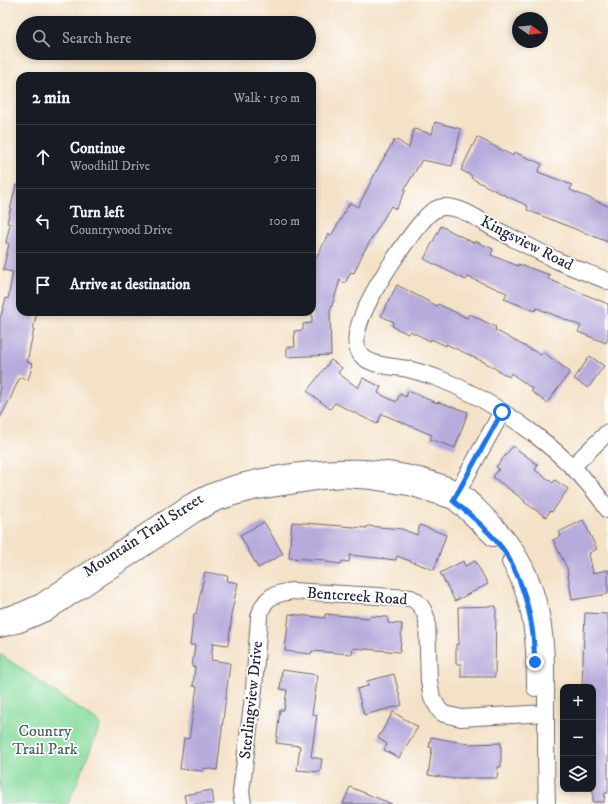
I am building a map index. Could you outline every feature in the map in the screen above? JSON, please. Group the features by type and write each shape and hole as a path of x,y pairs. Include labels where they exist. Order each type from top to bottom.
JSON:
{"street":[{"name":"Kingsview Road","path":"502,412 463,389 439,379 408,369 375,363 361,355 357,349 356,341 359,323 375,290 392,262 424,219 438,208 446,207 462,210 557,260 608,281"},
{"path":"547,804 541,714 532,627 524,595 515,570 502,548 456,496 502,412 538,437 572,467 594,491 608,510"},
{"path":"572,467 608,432"},
{"name":"Mountain Trail Street","path":"0,617 21,611 40,602 189,503 211,492 255,478 327,468 356,467 388,470 414,475 442,483 456,496"},
{"name":"Mountain Trail Street","path":"0,629 20,624 48,612 195,514 234,496 280,486 343,479 373,481 456,496"},
{"name":"Bentcreek Road","path":"268,598 292,591 411,598 418,602 424,610 427,620 428,681 432,698 440,711 450,716 461,718 541,714"},
{"name":"Sterlingview Drive","path":"243,804 241,792 254,689 259,617 262,605 268,598"},
{"path":"536,804 541,714"}],"green space":[{"name":"Country Trail Park","path":"0,654 101,724 68,804 0,804"}],"building":[{"path":"435,122 461,129 452,166 422,160 404,190 406,190 396,209 391,206 363,253 354,273 351,272 345,283 340,280 330,312 331,355 287,357 287,347 295,347 294,331 303,330 303,324 312,323 312,316 316,316 316,258 329,234 331,236 350,203 358,207 395,139 409,148 414,129 432,134"},
{"path":"477,137 513,156 514,152 542,164 538,172 572,185 570,190 608,206 608,242 527,210 528,206 471,178 472,176 461,170"},
{"path":"16,185 16,316 36,316 27,362 33,364 28,380 20,377 0,418 0,319 6,298 8,299 13,272 3,270 9,244 6,243 10,224 7,223"},
{"path":"441,226 474,243 475,241 493,249 491,255 518,266 518,264 550,275 548,279 608,304 608,338 606,343 578,332 581,326 537,308 535,311 504,299 507,293 468,277 466,280 424,259"},
{"path":"397,285 437,306 438,304 467,318 469,314 496,327 495,330 541,355 543,352 570,372 547,403 531,391 533,389 511,373 509,377 486,363 446,344 446,346 431,339 430,341 410,331 408,334 392,326 394,322 381,316"},
{"path":"590,356 604,366 588,388 574,379"},
{"path":"331,360 342,368 338,373 358,388 363,378 381,387 378,393 396,402 400,394 406,397 408,391 437,403 438,402 468,412 455,448 430,439 432,435 382,414 377,424 335,403 330,409 307,391"},
{"path":"513,446 538,465 535,470 553,483 555,480 568,489 552,512 550,511 546,517 524,502 525,501 493,477 499,469 496,467"},
{"path":"583,520 597,549 589,553 593,573 608,570 608,594 572,600 567,568 553,540 561,536 559,532"},
{"path":"264,522 283,554 258,568 240,535"},
{"path":"292,522 367,528 367,526 402,529 417,535 420,525 446,535 434,570 397,556 396,560 350,555 349,562 342,561 341,564 326,562 326,560 289,558"},
{"path":"463,561 465,566 475,561 488,584 455,601 440,573"},
{"path":"205,572 228,576 227,581 238,583 231,615 228,645 213,643 211,660 230,663 217,770 203,768 203,771 180,769 184,738 189,739 197,687 193,686 195,667 192,667 195,645 190,645 194,614 196,614"},
{"path":"496,606 495,677 461,677 461,664 456,664 456,644 459,644 458,607"},
{"path":"585,613 608,614 608,793 605,793 604,802 593,802 593,792 596,792 596,684 582,684"},
{"path":"289,614 325,618 325,614 369,618 370,616 388,617 388,623 402,624 400,652 353,648 352,654 312,651 311,654 285,651"},
{"path":"282,670 318,675 312,714 317,715 311,757 322,759 320,772 297,770 300,746 276,743 280,710 284,710 287,690 280,689"},
{"path":"394,674 402,705 364,715 357,689 368,686 367,681"},
{"path":"393,712 418,727 399,758 384,750 387,744 378,738"},
{"path":"431,737 469,744 501,743 501,767 498,767 497,778 455,779 428,775 432,748 429,747"},
{"path":"350,787 392,804 343,804"},
{"path":"212,790 214,804 186,804 184,795"}],"route":[{"path":"502,412 453,501 486,530 502,548 515,570 524,595 532,627 535,662"}]}
